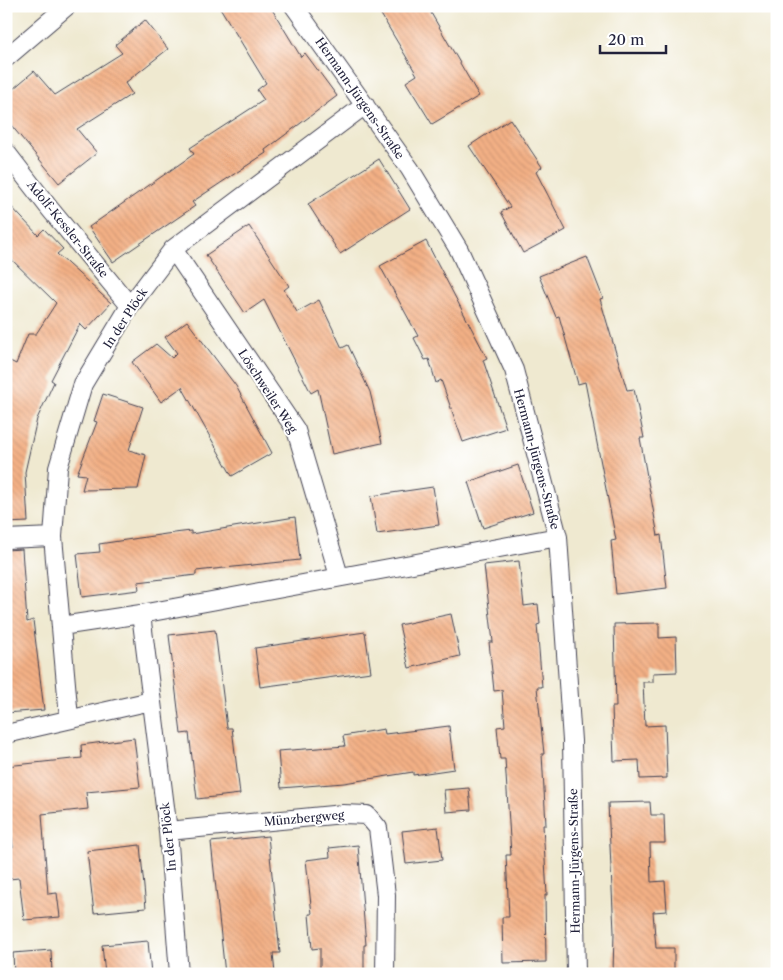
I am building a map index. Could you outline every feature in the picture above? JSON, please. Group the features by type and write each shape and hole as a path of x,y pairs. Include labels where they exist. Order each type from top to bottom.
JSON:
{"street":[{"path":"6,58 67,6"},
{"name":"Hermann-Jürgens-Straße","path":"294,6 410,169 459,250 514,370 558,537 572,742 576,974"},
{"name":"In der Plöck","path":"69,718 52,537 58,468 83,384 130,306 173,249 365,105"},
{"name":"Adolf-Kessler-Straße","path":"6,152 130,306"},
{"name":"Löschweiler Weg","path":"173,249 296,430 339,576"},
{"path":"6,540 52,537"},
{"path":"61,626 141,614 558,537"},
{"name":"In der Plöck","path":"141,614 168,831 179,974"},
{"path":"6,734 69,718 151,701"},
{"name":"Münzbergweg","path":"168,831 343,814 367,815 378,828 386,895 385,974"}],"building":[{"path":"219,6 270,6 301,57 305,53 337,96 265,150 266,153 192,202 195,206 113,262 89,227 194,154 190,148 264,100 257,90 266,83"},
{"path":"376,6 427,6 479,96 432,124 406,82 417,75"},
{"path":"145,20 168,49 125,83 132,94 77,129 97,153 59,183 6,119 6,95 34,71 55,95 122,53 115,45"},
{"path":"510,119 542,167 536,172 566,230 523,253 501,212 510,207 469,146"},
{"path":"379,159 410,209 340,254 308,204"},
{"path":"6,201 38,235 44,229 63,249 57,254 111,303 86,330 80,324 51,380 54,382 37,419 25,472 28,522 6,523 6,359 16,364 28,334 36,334 56,303 6,254"},
{"path":"249,226 289,286 284,290 297,312 319,300 342,348 348,345 370,392 382,443 332,454 318,389 311,393 264,300 245,313 206,255"},
{"path":"426,241 487,358 483,360 506,428 463,442 441,380 436,383 429,359 425,360 414,338 418,336 380,266"},
{"path":"587,257 603,298 600,299 627,390 634,389 644,438 640,438 658,536 661,535 667,588 616,594 611,541 616,540 585,382 578,384 559,316 556,317 539,276"},
{"path":"187,321 236,386 272,453 232,476 182,387 161,402 132,362 156,344 172,358 177,353 165,337"},
{"path":"103,394 143,407 129,450 146,455 138,489 82,490 86,475 77,474 97,422 94,421"},
{"path":"518,465 533,512 483,528 468,482"},
{"path":"433,487 439,525 377,534 371,496"},
{"path":"295,517 300,560 196,571 196,575 138,582 139,590 82,597 77,554 100,552 99,544 191,531 191,534"},
{"path":"22,549 27,622 33,620 44,710 6,713 6,550"},
{"path":"519,561 524,606 538,604 540,624 537,625 542,687 537,687 544,754 542,754 546,825 543,825 547,895 545,895 546,962 503,963 502,917 509,917 506,855 511,855 505,759 500,759 497,727 505,726 502,690 494,691 489,642 493,642 484,565"},
{"path":"451,614 460,656 409,668 399,625"},
{"path":"659,623 659,638 676,637 677,672 653,673 653,682 643,682 645,726 665,725 667,778 640,779 639,760 614,761 612,707 616,707 614,624"},
{"path":"215,630 227,728 232,728 240,794 197,799 189,733 181,734 169,635"},
{"path":"365,632 371,672 260,687 255,648"},
{"path":"449,726 454,769 413,775 413,772 344,783 281,788 278,751 345,746 343,736 384,729 385,734"},
{"path":"134,738 140,787 86,792 88,809 42,814 48,894 57,893 60,917 24,920 19,878 9,879 6,848 13,847 6,794 6,766 82,758 81,745"},
{"path":"469,788 471,810 446,812 444,790"},
{"path":"650,802 651,815 664,815 665,843 650,843 651,882 665,881 667,911 653,912 656,948 674,948 674,974 613,974 614,932 608,803"},
{"path":"438,827 442,860 406,864 402,831"},
{"path":"268,836 280,953 273,953 275,974 225,974 211,842"},
{"path":"140,845 146,908 94,913 87,851"},
{"path":"358,845 366,945 364,945 364,974 320,974 320,948 312,949 309,914 312,914 306,860 330,857 329,848"},
{"path":"148,941 151,974 105,974 102,945"},
{"path":"51,950 52,974 14,974 13,953"}]}
